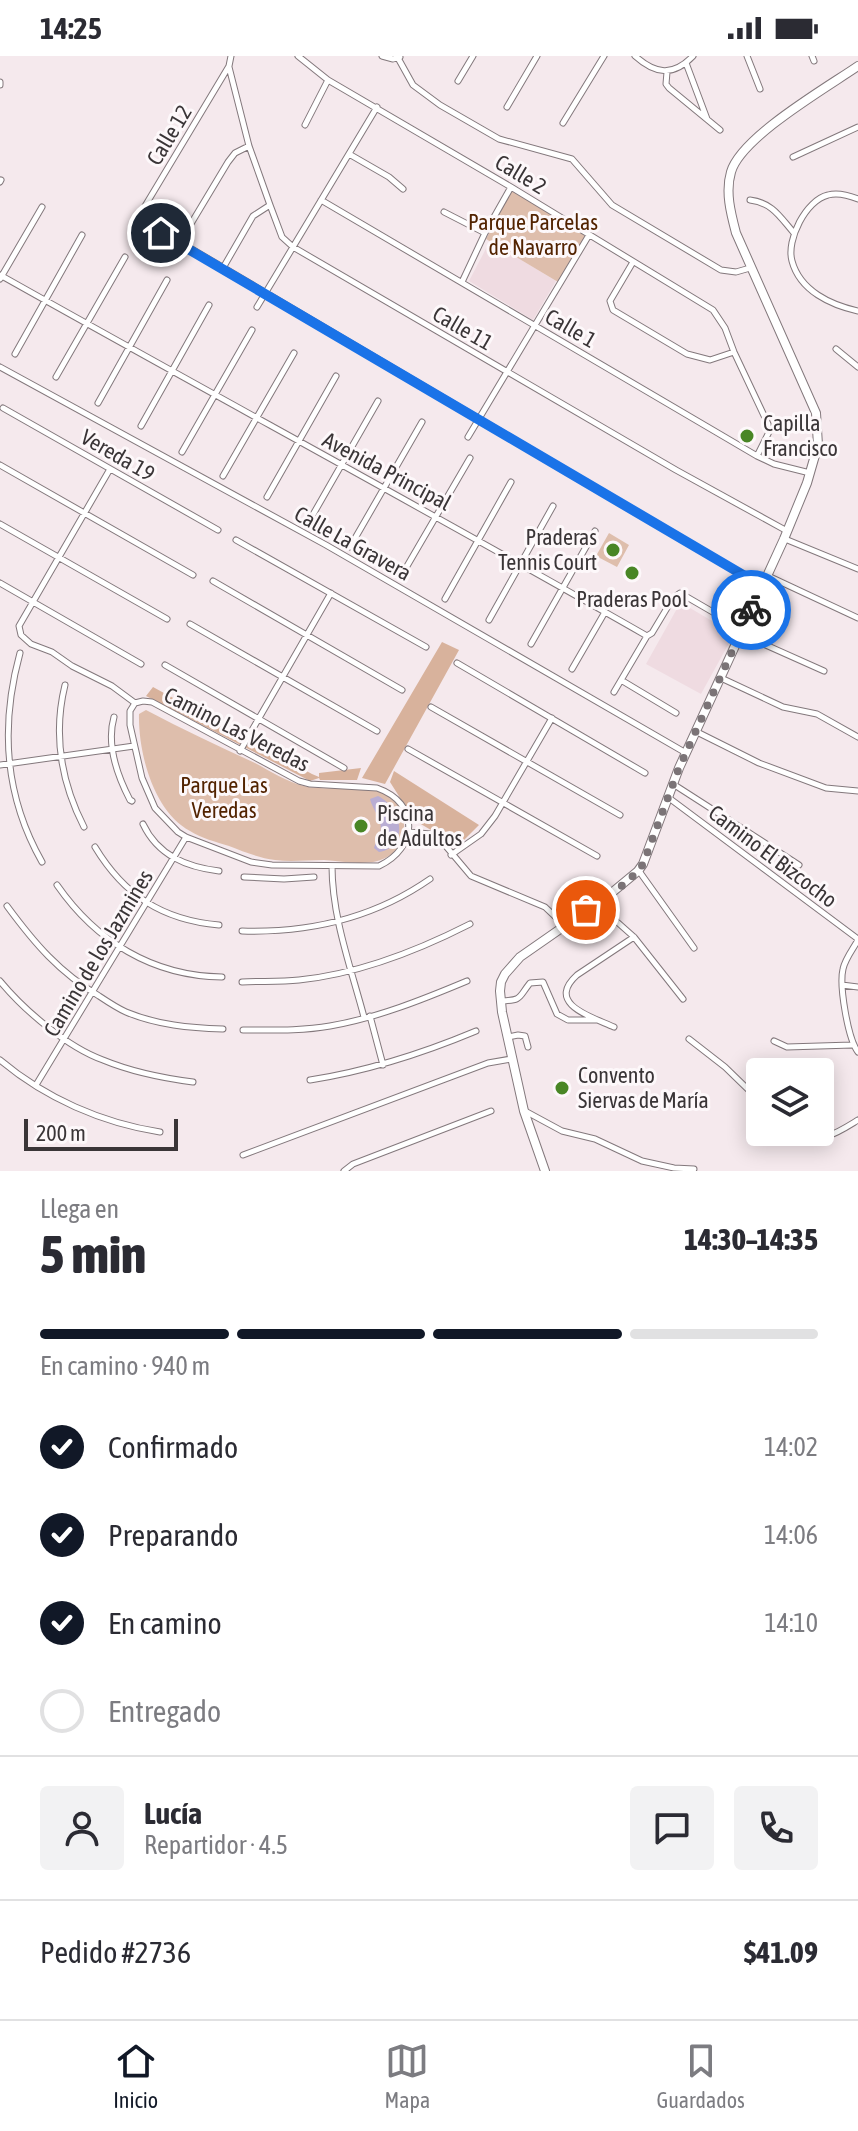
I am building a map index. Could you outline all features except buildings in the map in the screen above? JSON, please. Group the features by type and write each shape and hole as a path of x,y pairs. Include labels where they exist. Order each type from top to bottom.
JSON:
{"street":[{"path":"229,66 231,56"},
{"name":"Calle 2","path":"298,56 328,80 713,310 725,328 768,424 769,432 757,456"},
{"path":"382,56 387,59 399,57 413,85 440,105 499,139 572,159 612,205 721,270 736,272 750,268"},
{"path":"458,81 473,56"},
{"path":"507,107 537,56"},
{"path":"563,123 604,56"},
{"path":"635,56 649,67 667,72 693,56"},
{"path":"747,56 760,89"},
{"path":"686,63 708,120"},
{"name":"Calle 11","path":"229,66 249,146 282,237 293,247 785,535 858,569"},
{"name":"Calle 12","path":"229,66 139,216 143,223 762,586"},
{"path":"544,1171 524,1111 512,1059 501,1001 501,982 512,965 638,871 686,753 785,535 818,445 816,413 736,233 729,208 730,174 737,158 761,133 858,66"},
{"path":"667,72 666,84 669,88 720,130"},
{"path":"305,125 328,80"},
{"path":"257,307 377,107"},
{"path":"793,157 858,127"},
{"path":"180,242 228,162 235,153 249,146"},
{"path":"349,154 389,177 403,189"},
{"path":"461,282 511,187"},
{"path":"858,199 846,194 827,195 817,201 806,212 794,233 791,248 792,261 799,276 813,292 835,306 858,311"},
{"name":"Calle 1","path":"321,200 757,456 774,464 810,473"},
{"path":"750,200 772,207 794,233"},
{"path":"223,268 253,216 270,205"},
{"path":"1,277 42,207"},
{"path":"444,212 485,233"},
{"path":"15,354 82,235"},
{"path":"468,437 589,235"},
{"path":"56,377 125,257"},
{"path":"633,262 610,301 613,310 687,354 710,360 734,352"},
{"name":"Avenida Principal","path":"1,277 437,516 647,636"},
{"path":"98,403 167,280"},
{"path":"141,426 209,305"},
{"path":"182,452 252,330"},
{"path":"836,349 858,367"},
{"path":"223,476 294,353"},
{"name":"Calle La Gravera","path":"0,367 339,553 686,753"},
{"path":"267,497 336,376"},
{"path":"307,525 378,401"},
{"name":"Vereda 19","path":"3,408 218,530"},
{"path":"350,547 422,422"},
{"path":"403,573 470,458"},
{"path":"0,465 193,575"},
{"path":"110,469 19,626 21,635 31,644 52,652 112,686 135,703"},
{"path":"445,599 511,482"},
{"path":"489,620 553,506"},
{"path":"0,524 167,619"},
{"path":"531,644 595,531"},
{"path":"236,540 426,647"},
{"path":"767,576 858,618"},
{"path":"213,581 402,690"},
{"path":"0,583 141,664"},
{"path":"240,751 331,593"},
{"path":"614,692 647,636 652,633 673,598 680,593 741,631 824,671"},
{"path":"572,669 605,612"},
{"path":"190,624 377,731"},
{"path":"20,653 8,696 8,764 16,802 28,836 42,862"},
{"path":"457,663 645,773"},
{"path":"165,665 344,768"},
{"path":"720,677 783,707 817,714 858,737"},
{"path":"621,680 676,713"},
{"path":"65,685 60,714 60,756 72,800 84,827"},
{"name":"Camino Las Veredas","path":"152,702 299,781 388,791 398,799 408,819 409,832 402,850 379,866 283,866 251,862 186,837 155,808 142,778 130,711 135,703 152,702"},
{"path":"431,707 620,815"},
{"path":"114,717 112,749 115,765 132,801"},
{"path":"451,855 481,834 552,718"},
{"path":"697,732 772,768 826,788 858,791"},
{"path":"0,765 134,746"},
{"path":"408,749 597,856"},
{"path":"673,784 799,865"},
{"name":"Camino El Bizcocho","path":"669,798 858,940"},
{"path":"143,824 148,834 174,859 198,869 219,871"},
{"path":"409,832 430,834 444,844 471,876 545,907 564,925"},
{"name":"Camino de los Jazmines","path":"36,1085 186,837"},
{"path":"95,847 123,885 147,903 173,916 219,925"},
{"path":"283,866 284,879"},
{"path":"332,866 339,922 383,1065"},
{"path":"638,871 694,948"},
{"path":"244,877 314,877"},
{"path":"242,931 304,929 339,922 379,908 430,879"},
{"path":"57,885 73,908 120,948 177,971 202,977 222,977"},
{"path":"609,895 616,921 634,937 683,999"},
{"path":"7,906 53,963 76,982 124,1012 159,1023 223,1029"},
{"path":"242,982 299,980 352,970 397,956 470,924"},
{"path":"614,1027 578,1012 568,1002 566,991 577,975 634,937"},
{"path":"858,940 844,965 842,985 852,1045 858,1052"},
{"path":"0,981 65,1039 100,1060 142,1073 193,1082"},
{"path":"243,1030 331,1026 426,999 467,981"},
{"path":"501,1001 517,1000 530,983 543,982 557,1014 568,1020 597,1020"},
{"path":"842,985 858,987"},
{"path":"310,1080 383,1065 432,1050 476,1031"},
{"path":"508,1037 525,1036 528,1047"},
{"path":"689,1039 746,1087"},
{"path":"774,1041 787,1047 852,1045"},
{"path":"243,1155 488,1063 512,1059"},
{"path":"0,1060 73,1107 138,1129 160,1132"},
{"path":"344,1171 353,1164 491,1111"},
{"path":"524,1111 562,1131 595,1139 642,1161 694,1169"},
{"path":"834,1132 855,1122 858,1129"}],"shaded area":[{"path":"490,241 556,281 533,320 469,281"},
{"path":"679,605 685,605 734,634 701,694 646,664"},
{"path":"442,642 459,650 385,784 362,778"},
{"path":"153,687 312,774 319,777 319,773 361,768 357,780 319,778 310,781 146,696"},
{"path":"394,771 479,825 458,846 414,820 390,782"},
{"path":"378,796 392,809 399,826 396,843 379,852 374,848 381,825 370,799"}],"green space":[{"name":"Parque Parcelas de Navarro","path":"515,190 584,235 558,282 486,239 511,191"},
{"name":"Praderas Tennis Court","path":"609,533 629,545 617,567 596,556"},
{"name":"Parque Las Veredas","path":"146,710 298,784 313,788 370,789 387,794 403,816 401,842 389,856 374,862 287,861 258,856 194,833 166,810 150,779 139,729 139,714"}],"way so far":[{"path":"586,910 609,895 643,864 679,768 751,610"}],"place":[{"name":"Capilla Francisco","path":"747,436"},
{"name":"Praderas Tennis Court","path":"613,550"},
{"name":"Praderas Pool","path":"632,573"},
{"name":"Piscina de Adultos","path":"361,826"},
{"name":"Convento Siervas de María","path":"562,1088"}],"route":[{"path":"161,233 762,586 751,610"}]}
